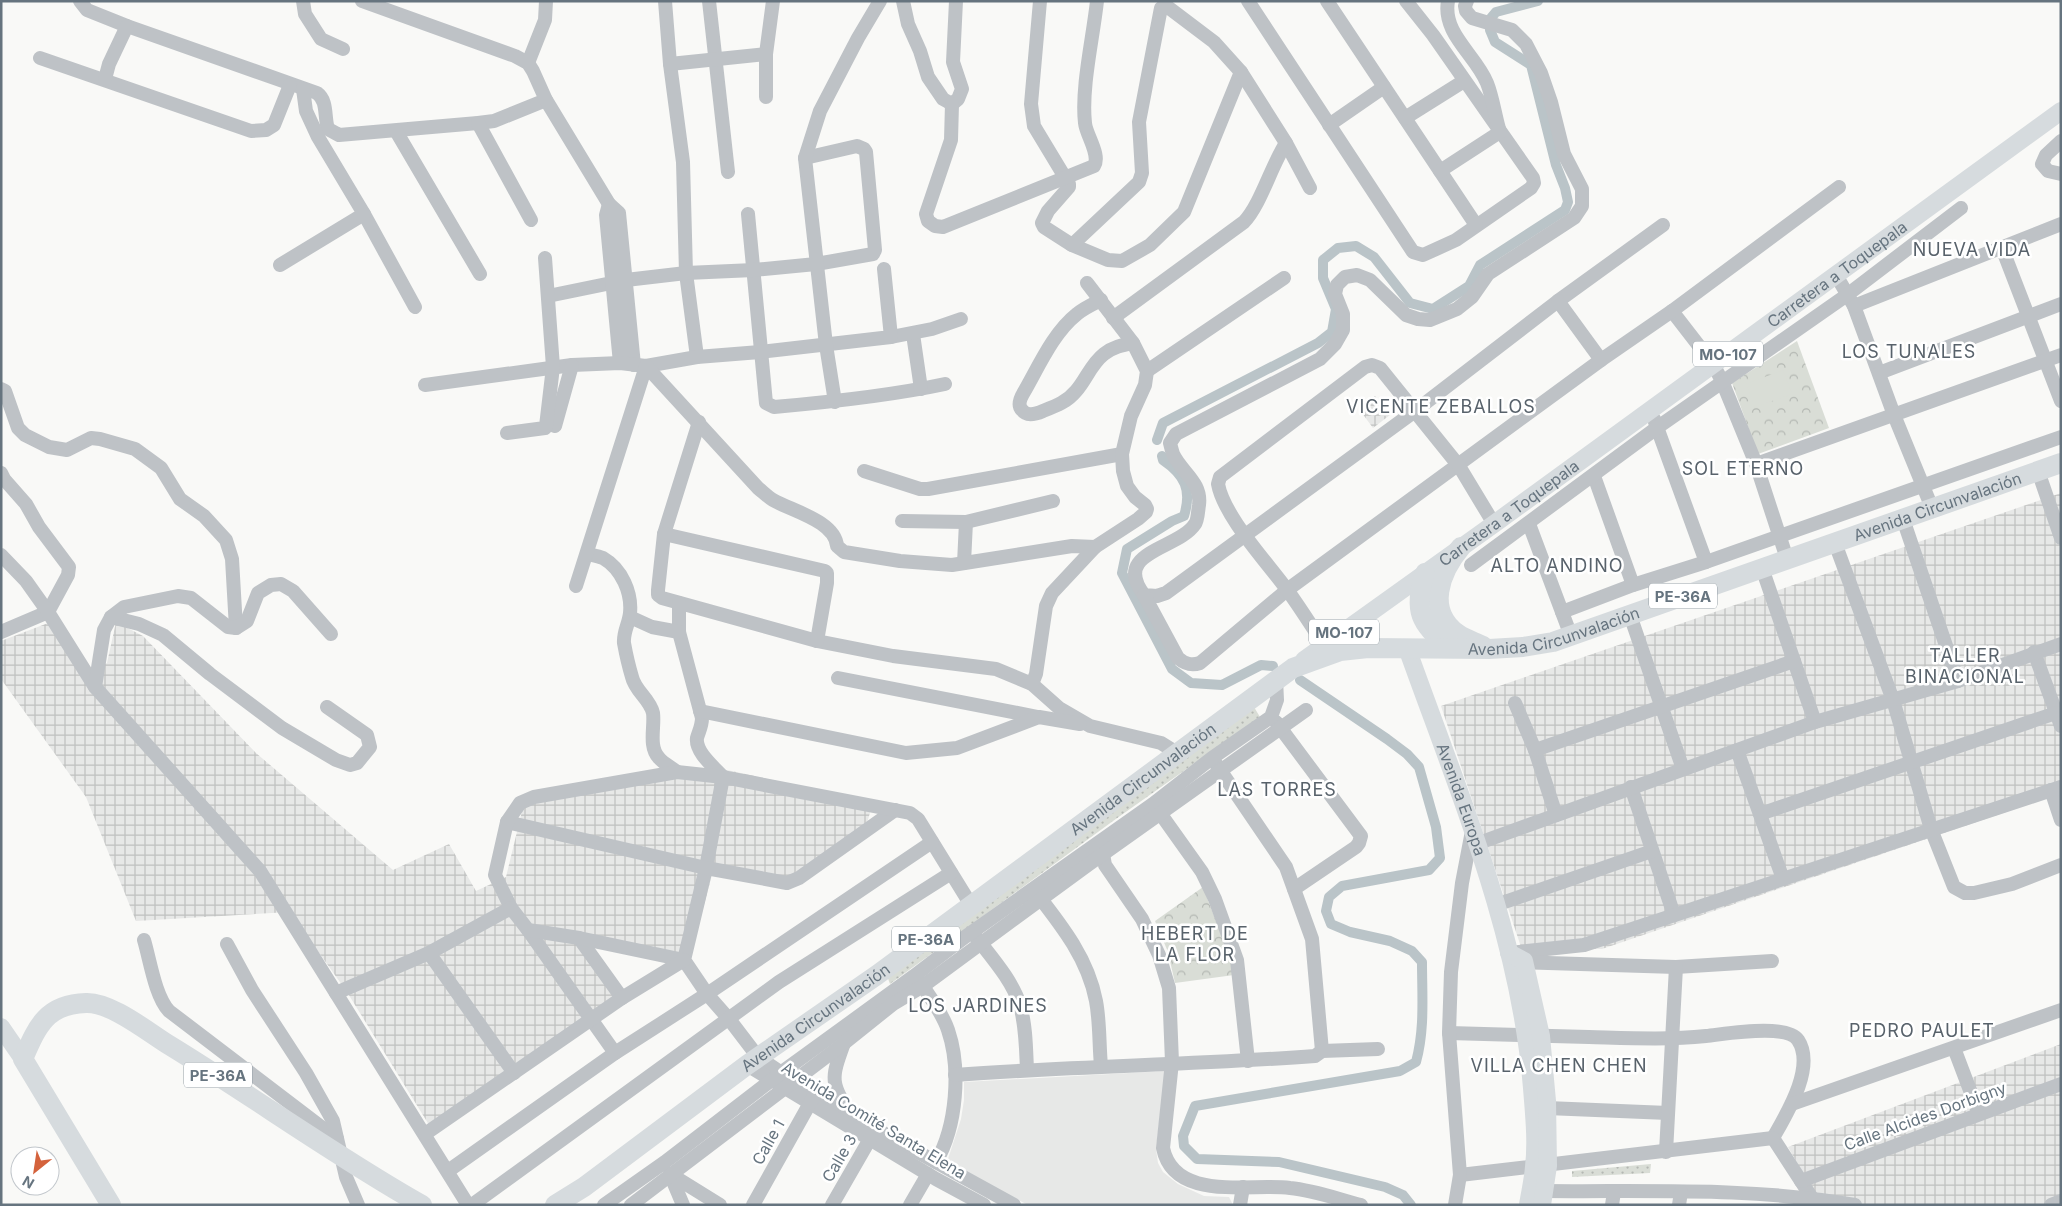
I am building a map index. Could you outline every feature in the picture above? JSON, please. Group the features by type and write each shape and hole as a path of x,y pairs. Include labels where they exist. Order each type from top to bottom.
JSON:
{"highway":[{"name":"Avenida Circunvalación","path":"556,1205 584,1187 753,1061 877,975 1293,668 1340,651 1368,648 1490,649 1523,647 1571,636 2061,463"},
{"path":"1461,548 1449,561 1441,580 1438,593 1439,606 1446,622 1457,633 1490,649"},
{"path":"1425,573 1419,591 1419,607 1423,622 1432,634 1450,648"},
{"name":"PE-36A","path":"23,1059 33,1037 51,1012 71,1005 87,1003 105,1007 339,1146 422,1205"},
{"path":"23,1059 111,1205"}],"main road":[{"name":"Carretera a Toquepala","path":"1394,595 2061,111"},
{"name":"Avenida Circunvalación","path":"1293,668 1394,595"},
{"name":"Avenida Europa","path":"1407,648 1515,959 1534,1035 1547,1108 1541,1166 1528,1205"},
{"path":"1,1028 23,1059"},
{"name":"Avenida Europa","path":"1534,1035 1535,1127 1541,1166 1543,1198"}],"street":[{"path":"80,1 87,10 127,26 317,93 321,96 327,125 334,134 396,131 478,123 494,120 546,100"},
{"path":"303,1 305,14 321,39 343,49"},
{"path":"362,1 515,56 528,63 546,100 610,204 619,212 620,363"},
{"path":"528,63 546,20 546,1"},
{"path":"665,1 670,64 683,162 686,273 697,357"},
{"path":"709,1 714,60 728,172"},
{"path":"766,97 766,54 773,1"},
{"path":"835,402 816,264 805,158 820,111 858,38 880,1"},
{"path":"903,1 908,24 928,77 943,99 952,104"},
{"path":"956,1 953,62 962,89 958,99 952,104 951,140 926,214 928,222 934,226 943,227 1065,179 1096,164 1097,160 1086,130 1083,108 1097,1"},
{"path":"1040,1 1031,104 1034,126 1069,187 1048,211 1042,223 1044,228 1072,245 1108,260 1122,261 1150,245 1180,217 1241,72"},
{"path":"1248,1 1328,125 1416,254 1427,254 1456,240 1530,188 1534,183 1533,178 1433,35 1406,1"},
{"path":"1327,1 1476,225"},
{"path":"1448,1 1448,19 1486,82 1500,132"},
{"path":"1467,1 1465,6 1468,15 1512,30 1526,44 1541,73 1551,102 1564,154 1582,189 1582,206 1574,218 1488,274 1472,297 1457,309 1430,320 1418,320 1406,315 1370,280 1357,275 1345,277 1337,285 1335,294 1343,314 1343,330 1335,344 1320,359 1176,434 1170,443 1174,455 1198,488 1199,502 1195,523 1175,540 1149,553 1140,560 1134,572 1136,584 1144,595 1178,658 1184,663 1200,663 1287,590 1601,360 1672,311 1839,186"},
{"path":"1072,245 1139,182 1142,173 1139,122 1160,13 1163,6 1168,6 1214,42 1241,72 1286,143 1310,188"},
{"path":"105,80 109,64 127,26"},
{"path":"670,64 766,54"},
{"path":"40,58 251,130 266,130 274,125 297,87"},
{"path":"1405,118 1464,81"},
{"path":"297,87 318,137 364,214 415,307"},
{"path":"1328,125 1384,87"},
{"path":"478,123 531,220"},
{"path":"396,131 480,274"},
{"path":"1440,171 1500,132"},
{"path":"2061,141 2046,155 2042,164 2048,171 2061,174"},
{"path":"1113,318 1244,222 1253,212 1275,160 1286,143"},
{"path":"548,296 619,282 686,273 754,270 816,264 871,255 874,252 866,152 861,146 857,146 805,158"},
{"path":"1471,565 1722,381 1850,301 1961,208"},
{"path":"280,265 364,214"},
{"path":"748,214 760,352 766,403 768,406 835,402 921,390 945,384"},
{"path":"1850,301 2002,248 2061,224"},
{"path":"1144,595 1157,596 1166,594 1415,411 1558,301 1663,225"},
{"path":"2002,248 2061,401"},
{"path":"507,433 546,427 553,367 545,258"},
{"path":"884,269 891,337"},
{"path":"1836,276 1850,301 1932,508"},
{"path":"1146,371 1284,278"},
{"path":"576,586 588,554 640,365 619,282"},
{"path":"1032,684 1036,674 1046,606 1052,593 1095,547 1138,519 1147,508 1127,486 1123,471 1122,454 1131,416 1145,385 1146,371 1133,343 1087,283"},
{"path":"1101,300 1078,313 1065,325 1053,341 1020,400 1022,410 1026,414 1035,415 1063,403 1076,391 1092,366 1103,355 1118,346 1133,343"},
{"path":"1558,301 1601,360"},
{"path":"1879,374 2028,315 2061,304"},
{"path":"1672,311 1713,364 1722,381 1756,464 1787,559"},
{"path":"426,385 572,365 620,363 640,365 697,357 891,337 913,334 961,319"},
{"path":"913,334 921,390"},
{"path":"1756,464 2061,355"},
{"path":"555,426 572,365"},
{"path":"640,365 699,422 758,488 774,500 798,510 830,531 836,539 837,546 844,552 900,561 952,564 1072,546 1095,547"},
{"path":"1325,646 1287,590 1244,535 1218,488 1218,481 1220,477 1365,368 1372,365 1380,368 1458,466 1494,524"},
{"path":"1,389 5,391 18,428 25,435 49,447 67,450 91,438 100,439 135,450 161,468 180,499 204,516 226,540 232,560 236,628"},
{"path":"1649,410 1658,427 1706,562"},
{"path":"699,422 664,534 658,592 662,598 818,641 893,656 996,669 1032,684 1059,708 1090,726"},
{"path":"1562,612 1633,585 1706,562 2061,437"},
{"path":"864,471 920,489 928,489 1122,454"},
{"path":"2038,471 2061,538"},
{"path":"1,473 26,504 39,527 70,567 68,575 48,612 1,632"},
{"path":"1594,476 1633,585"},
{"path":"902,521 966,522 1053,501"},
{"path":"1903,519 1958,681"},
{"path":"964,563 966,522"},
{"path":"1529,524 1571,636"},
{"path":"664,534 825,571 828,577 818,641"},
{"path":"1835,543 1893,700 1931,829 1954,887 1965,893 1974,893 2012,884 2061,865"},
{"path":"588,554 602,557 613,566 623,579 631,602 630,616 625,628 624,643 632,679 639,691 650,703 653,714 654,748 658,757 677,772"},
{"path":"1,555 26,581 48,612 94,687 260,871 470,1205 779,982 951,873"},
{"path":"1762,568 1815,722"},
{"path":"94,687 104,630 111,617 124,607 178,596 191,598 228,627 236,628 247,621 258,593 271,585 281,584 293,591 331,634"},
{"path":"678,603 679,632 700,712 702,727 697,739 698,748 723,777"},
{"path":"1630,615 1683,769"},
{"path":"630,616 652,627 679,632"},
{"path":"111,617 139,624 163,635 210,674 282,728 336,760 350,765 357,763 370,747 367,735 327,707"},
{"path":"1455,1205 1460,1175 1449,1033 1450,972 1462,883 1474,837 1556,815 1815,722 1958,681 2034,652 2061,644"},
{"path":"1760,814 1911,764 2058,720 2034,652"},
{"path":"1534,750 1794,661"},
{"path":"838,678 1090,726 1161,743 1177,753"},
{"path":"631,1205 668,1168 776,1076 852,1021 981,944 1041,900 1157,808 1212,758 1272,717 1277,700 1276,679"},
{"path":"1515,703 1534,750 1556,815"},
{"path":"1157,808 1220,770 1306,710"},
{"path":"700,712 906,753 957,748 1039,717"},
{"path":"1272,717 1361,836 1356,847 1294,889"},
{"path":"1737,750 1783,879"},
{"path":"1212,758 1286,867 1312,939 1322,1051"},
{"path":"615,1053 592,1018 511,908 495,875 507,822 520,803 526,800 677,772 723,777 910,813 918,819 972,905"},
{"path":"425,1134 592,1018 684,960 706,868 723,777"},
{"path":"1631,787 1674,915"},
{"path":"1515,959 1584,946 2056,788 2061,820"},
{"path":"1157,808 1202,872 1215,899 1237,960 1248,1061"},
{"path":"507,822 706,868 791,882 895,810"},
{"path":"448,1171 615,1053 707,994 932,842"},
{"path":"1496,906 1652,851"},
{"path":"604,1205 668,1168 789,1084 893,1004 972,932 1032,888 1097,854"},
{"path":"1097,854 1142,919 1159,955 1169,988 1172,1062 1163,1148 1165,1159 1173,1171 1187,1179 1213,1187 1290,1188 1320,1200 1361,1205"},
{"path":"1032,888 1075,946 1086,969 1096,1001 1101,1066"},
{"path":"336,993 429,953 511,908"},
{"path":"528,930 579,938 684,960 707,994 729,1019 753,1061"},
{"path":"972,932 1013,988 1020,1004 1024,1022 1027,1070"},
{"path":"579,938 622,998"},
{"path":"144,940 163,1005 339,1146"},
{"path":"227,944 252,990 306,1073 334,1121 348,1184 358,1205"},
{"path":"429,953 514,1073"},
{"path":"1515,959 1676,967 1772,961"},
{"path":"1666,1152 1676,967"},
{"path":"918,981 947,1027 954,1050 955,1076 952,1114 947,1138 936,1162"},
{"path":"1792,1104 2061,1010"},
{"path":"851,1116 835,1084 834,1071 852,1021"},
{"path":"1449,1033 1672,1039 1773,1030 1792,1034 1798,1040 1803,1052 1803,1066 1792,1104 1773,1138"},
{"path":"1954,1048 1979,1114"},
{"path":"955,1076 1172,1062 1248,1061 1315,1056 1322,1051 1378,1049"},
{"name":"Avenida Comité Santa Elena","path":"753,1061 812,1100 873,1134 928,1174 984,1205"},
{"name":"Calle Alcides Dorbigny","path":"1801,1181 2061,1084"},
{"path":"812,1100 851,1116 873,1134 936,1162 1014,1205"},
{"name":"Calle 1","path":"753,1205 812,1100"},
{"path":"1547,1108 1668,1113"},
{"name":"Calle 3","path":"832,1205 873,1134"},
{"path":"1460,1175 1773,1138"},
{"path":"1773,1138 1812,1201"},
{"path":"668,1168 683,1205"},
{"path":"668,1168 720,1205"},
{"path":"910,1205 928,1174"},
{"path":"1240,1205 1244,1188"},
{"path":"1543,1198 1747,1198 1856,1205"},
{"path":"2051,1205 2061,1201"}],"shaded area":[{"path":"1375,396 1390,415 1373,428 1359,409"},
{"path":"2061,493 2061,807 2056,795 1602,949 1521,947 1441,706"},
{"path":"56,620 91,670 107,663 116,622 143,636 256,753 393,870 449,844 476,891 506,877 523,807 577,787 727,770 873,802 862,841 788,888 712,875 691,953 684,957 585,939 625,1002 434,1133 347,992 290,912 136,921 86,797 1,679 1,641"},
{"path":"2061,1044 2061,1205 1821,1205 1788,1147"},
{"path":"1165,1071 1156,1149 1158,1163 1163,1172 1178,1184 1204,1196 1229,1197 1233,1205 1028,1205 947,1162 961,1119 964,1082"}],"green space":[{"path":"1797,341 1829,428 1758,454 1732,383"},
{"path":"1783,370 1792,394 1755,407 1746,384"},
{"path":"1254,707 1260,717 1113,821 890,984 886,973"},
{"path":"1203,887 1233,966 1234,975 1175,983 1168,952 1155,921"},
{"path":"1207,925 1216,950 1178,964 1168,939"},
{"path":"1651,1164 1650,1173 1572,1177 1572,1171"}],"waterway":[{"path":"1157,440 1163,423 1318,343 1332,332 1336,309 1323,278 1323,260 1338,248 1356,246 1374,257 1410,303 1433,309 1469,286 1480,265 1565,210 1568,202 1565,188 1556,165 1531,65 1495,42 1490,30 1491,18 1496,12 1538,1"},
{"path":"1162,456 1163,460 1177,471 1185,484 1187,498 1184,516 1172,521 1127,549 1122,573 1172,669 1191,683 1222,685 1261,665 1273,666"},
{"path":"1300,680 1387,739 1407,754 1419,767 1436,827 1440,858 1429,870 1342,886 1329,897 1326,911 1331,924 1350,932 1390,941 1412,951 1422,962 1422,1025 1419,1050 1416,1062 1400,1071 1195,1106 1183,1136 1184,1146 1197,1159 1279,1162 1385,1187 1403,1195 1411,1205"}],"district":[{"name":"NUEVA VIDA","path":"1972,249"},
{"name":"LOS TUNALES","path":"1909,351"},
{"name":"VICENTE ZEBALLOS","path":"1441,406"},
{"name":"SOL ETERNO","path":"1743,468"},
{"name":"ALTO ANDINO","path":"1557,565"},
{"name":"TALLER BINACIONAL","path":"1965,665"},
{"name":"LAS TORRES","path":"1277,789"},
{"name":"HEBERT DE LA FLOR","path":"1195,943"},
{"name":"LOS JARDINES","path":"978,1005"},
{"name":"PEDRO PAULET","path":"1922,1030"},
{"name":"VILLA CHEN CHEN","path":"1559,1065"}]}
